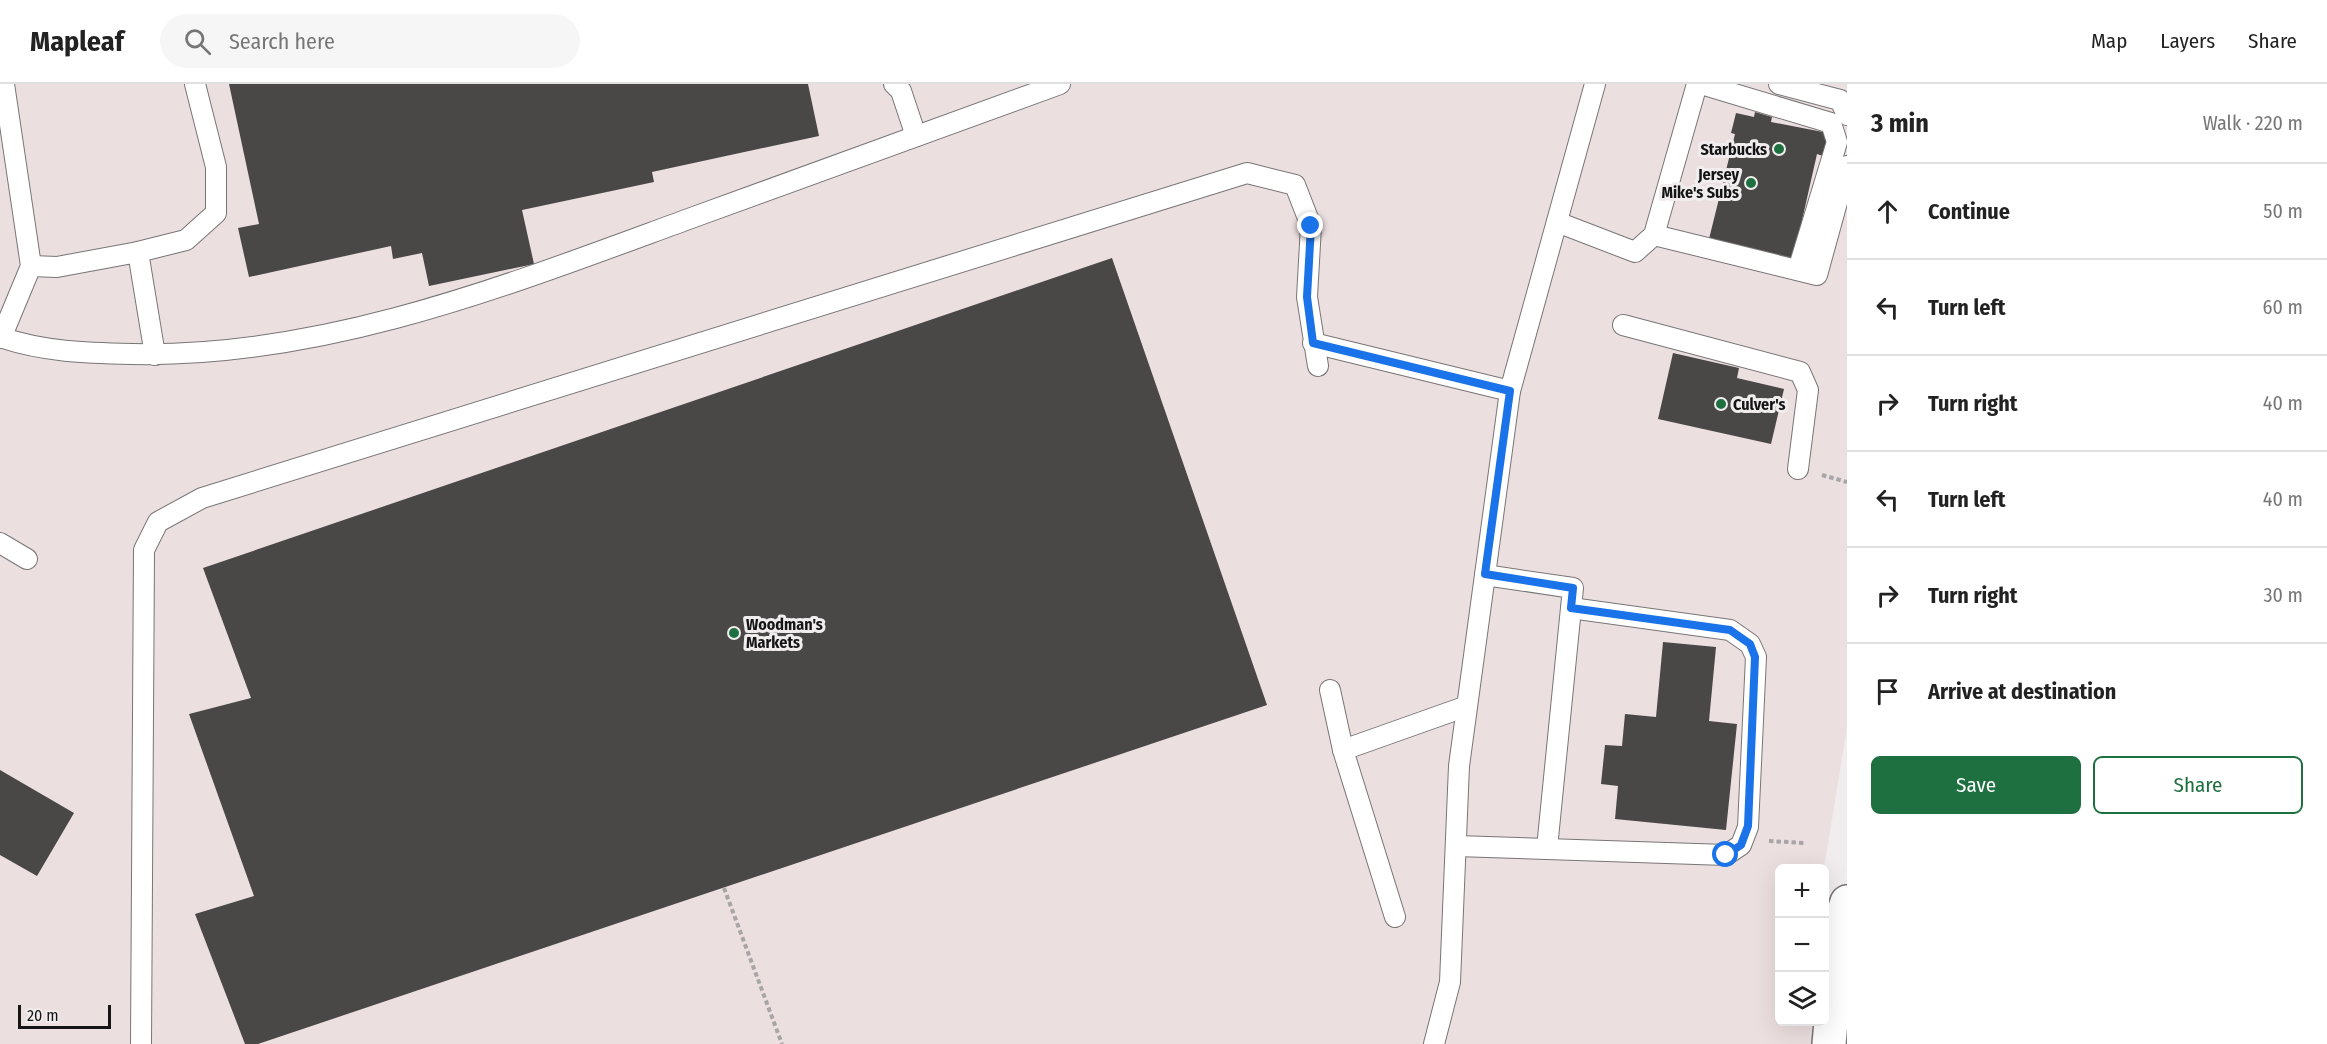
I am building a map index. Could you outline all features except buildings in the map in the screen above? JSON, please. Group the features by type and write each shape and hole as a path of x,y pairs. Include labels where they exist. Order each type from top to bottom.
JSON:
{"main road":[{"path":"1829,1044 1840,923 1847,902"}],"lane":[{"path":"4,84 31,266 1,337 46,350 155,355 189,355 279,345 486,292 1048,86"},
{"path":"31,266 57,267 138,252 186,240 216,213 216,167 195,84"},
{"path":"894,84 900,91 916,136"},
{"path":"1434,1044 1450,982 1459,766 1510,391 1595,84"},
{"path":"1557,222 1635,252 1654,235 1699,84 1831,123 1837,142 1798,270"},
{"path":"1779,84 1840,100 1847,115"},
{"path":"1654,235 1817,275 1847,166"},
{"path":"141,1044 144,550 158,522 202,498 1247,173 1295,185 1311,226 1307,297 1318,366"},
{"path":"138,252 155,355"},
{"path":"1623,325 1800,372 1808,390 1808,472"},
{"path":"1313,343 1510,391"},
{"path":"0,543 27,559"},
{"path":"1485,574 1573,588 1547,848"},
{"path":"1456,846 1726,855 1741,845 1748,826 1755,657 1750,644 1730,630 1571,608"},
{"path":"1330,690 1343,750 1395,917"},
{"path":"1343,750 1467,706"}],"path":[{"path":"1808,472 1847,482"},
{"path":"1762,840 1804,843"},
{"path":"724,888 782,1044"}],"shaded area":[{"path":"0,84 1847,84 1847,728 1825,864 1775,864 1775,1026 1817,1026 1816,1044 0,1044"}],"place":[{"name":"Starbucks","path":"1779,149"},
{"name":"Jersey Mike's Subs","path":"1751,183"},
{"name":"Culver's","path":"1721,404"},
{"name":"Woodman's Markets","path":"734,633"}],"route":[{"path":"1311,226 1307,297 1313,343 1510,391 1485,574 1573,588 1571,608 1730,630 1750,644 1755,657 1748,826 1741,845 1726,855"}]}
